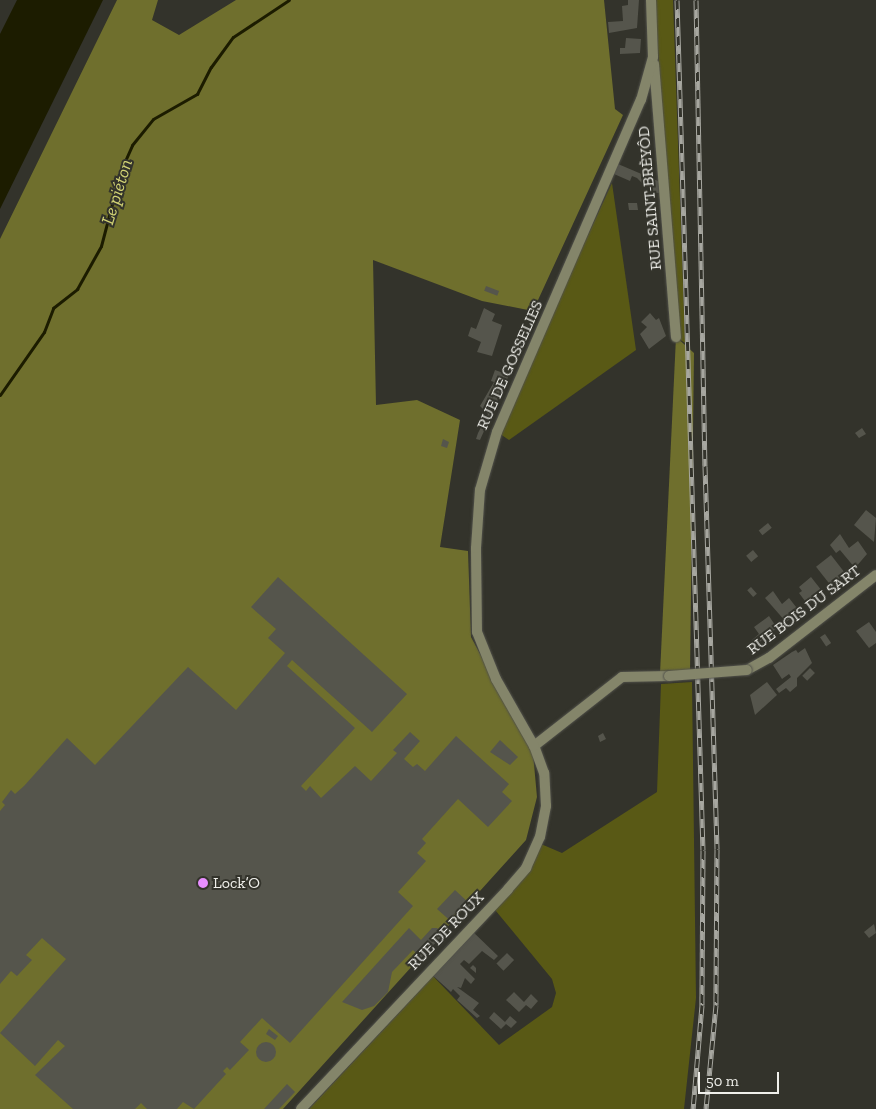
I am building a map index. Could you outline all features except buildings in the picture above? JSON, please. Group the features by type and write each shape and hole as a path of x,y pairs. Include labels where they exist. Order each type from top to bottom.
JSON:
{"street":[{"name":"RUE DE GOSSELIES","path":"534,746 496,679 477,632 476,548 480,490 492,446 634,121 653,57 651,0"},
{"name":"RUE SAINT-BRÈYÔD","path":"653,57 676,337"},
{"name":"RUE BOIS DU SART","path":"534,746 622,677 669,676 747,670 770,658 876,575"},
{"name":"RUE DE ROUX","path":"301,1109 526,868 540,837 546,806 544,772 534,746"}],"shaded area":[{"path":"17,0 103,0 0,209 0,34"},
{"path":"117,0 158,0 152,20 179,35 236,0 604,0 615,109 623,115 533,311 482,301 373,260 376,405 417,400 460,420 440,547 468,551 471,637 533,753 537,797 526,840 283,1109 0,1109 0,239"},
{"path":"655,0 673,0 685,343 676,337"},
{"path":"612,183 636,350 509,440 497,432"},
{"path":"676,337 694,353 690,674 660,674"},
{"path":"692,682 696,998 684,1109 309,1109 426,984 430,973 499,1045 552,1007 556,993 552,979 491,905 541,844 562,853 657,792 661,684"}],"waterway":[{"name":"Le piéton","path":"0,395 44,332 53,308 77,289 101,246 121,170 132,145 153,119 197,94 211,67 233,37 289,0"}],"railway":[{"path":"677,0 703,850 702,1005 693,1109"},
{"path":"696,0 705,466 717,849 716,1005 706,1109"}],"place":[{"name":"Lock’O","path":"203,883"}]}
